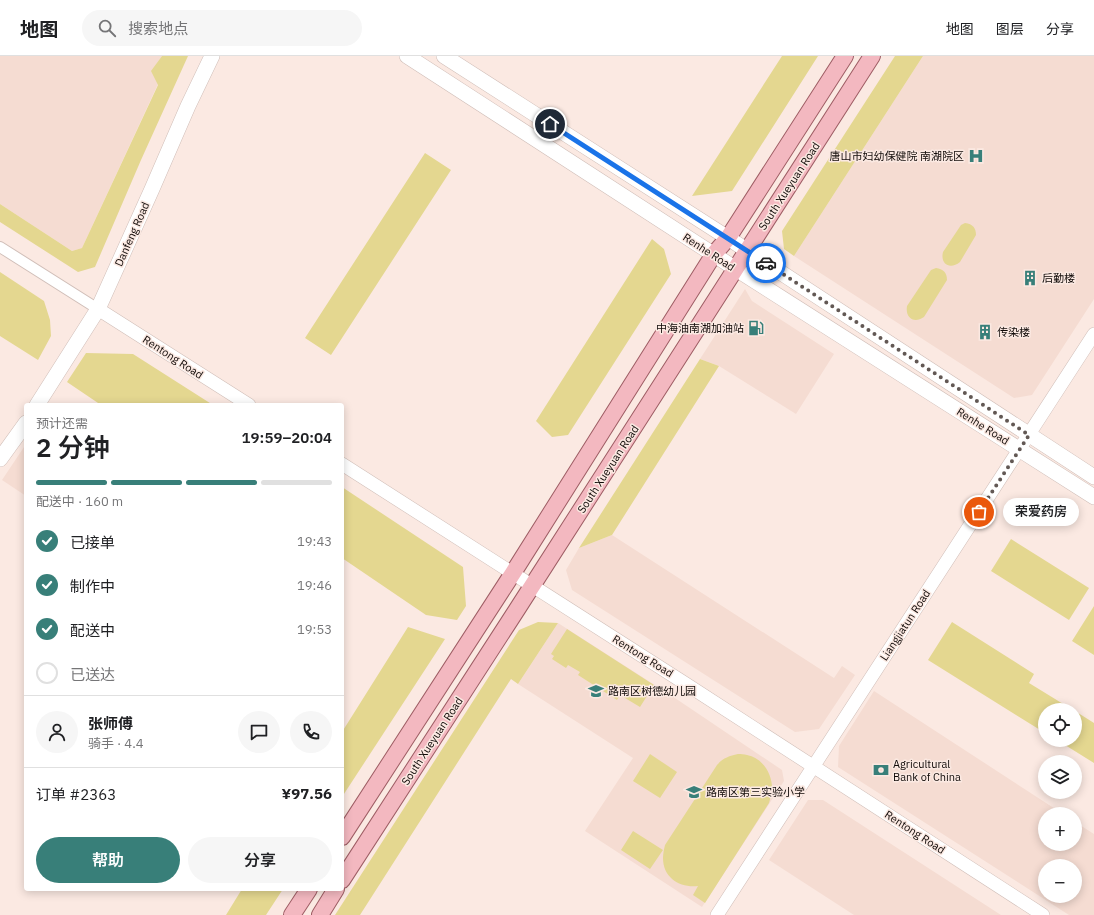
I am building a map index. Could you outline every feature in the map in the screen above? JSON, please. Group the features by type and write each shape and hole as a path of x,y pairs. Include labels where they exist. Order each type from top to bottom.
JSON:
{"main road":[{"name":"Danfeng Road","path":"38,403 98,308 188,106 212,56"},
{"name":"Renhe Road","path":"406,56 736,269 1094,497"},
{"name":"Renhe Road","path":"444,56 728,238 1094,477"},
{"name":"South Xueyuan Road","path":"344,834 513,573 714,254 728,238 845,56"},
{"name":"South Xueyuan Road","path":"344,877 872,56"},
{"path":"0,459 24,426"},
{"path":"292,915 308,891"},
{"path":"320,915 335,891"}],"street":[{"path":"0,247 98,308"},
{"name":"Rentong Road","path":"98,308 246,403"},
{"name":"Liangjiatun Road","path":"717,915 1094,334"},
{"name":"Rentong Road","path":"344,465 1043,915"}],"shaded area":[{"path":"0,56 162,56 152,71 158,84 82,248 72,251 0,204"},
{"path":"162,56 188,56 95,267 78,272 0,222 0,204 72,251 82,248 158,85 151,71"},
{"path":"782,56 818,56 732,191 692,196"},
{"path":"895,56 923,56 794,256 784,249 782,231"},
{"name":"唐山市妇幼保健院 南湖院区","path":"923,56 1094,56 1094,299 1032,395 1014,398 794,256"},
{"path":"425,153 451,170 331,355 305,338"},
{"path":"965,223 974,227 976,235 960,262 953,266 949,266 944,263 942,256 943,252 961,225"},
{"path":"652,239 664,249 671,274 568,435 552,437 536,421"},
{"path":"936,268 944,271 947,280 924,317 917,320 911,319 907,314 907,306 931,270"},
{"path":"0,272 44,301 50,320 51,336 38,360 0,336"},
{"name":"中海油南湖加油站","path":"745,289 752,301 834,354 796,414 719,366 700,359"},
{"path":"86,353 133,354 210,403 98,403 67,382"},
{"path":"700,359 719,366 612,535 579,548"},
{"path":"24,447 24,495 2,480"},
{"path":"344,488 463,567 466,606 457,620 426,615 344,559"},
{"path":"612,535 834,678 842,666 855,675 819,729 795,732 572,590 566,570 579,548"},
{"path":"1011,539 1089,588 1069,620 991,571"},
{"path":"1094,606 1094,655 1072,641"},
{"path":"538,622 558,623 518,684 511,679 360,915 335,915 519,630"},
{"path":"952,622 1034,674 1029,683 1062,703 1038,703 1038,729 928,660"},
{"name":"路南区第三实验小学","path":"558,623 672,696 782,770 784,781 702,907 585,831 633,758 518,684"},
{"path":"408,627 445,639 344,794 344,729"},
{"path":"567,629 654,685 640,707 620,695 617,700 578,675 580,672 568,665 566,668 552,659 554,656 551,654"},
{"path":"874,691 1052,807 1038,807 1038,851 1082,851 1082,826 1094,834 1094,915 1069,915 1050,903 1082,903 1082,859 1038,859 1038,895 838,767 839,746"},
{"path":"1082,715 1094,723 1094,763 1068,747 1082,747"},
{"path":"650,754 677,772 660,798 633,781"},
{"path":"738,754 745,754 753,757 762,763 771,779 771,795 769,803 705,903 693,895 698,886 679,883 669,876 664,865 664,848 717,765 726,758"},
{"path":"808,800 823,800 1001,915 854,915 769,860"},
{"path":"633,831 663,850 650,869 621,850"},
{"path":"241,891 282,891 266,915 226,915"}],"way so far":[{"path":"766,263 1029,435 979,512"}],"place":[{"name":"唐山市妇幼保健院 南湖院区","path":"976,156"},
{"name":"后勤楼","path":"1030,278"},
{"name":"中海油南湖加油站","path":"756,328"},
{"name":"传染楼","path":"985,332"},
{"name":"荣爱药房","path":"979,512"},
{"name":"路南区树德幼儿园","path":"596,691"},
{"name":"Agricultural Bank of China","path":"881,770"},
{"name":"路南区第三实验小学","path":"694,792"}],"route":[{"path":"550,124 766,263"}]}
